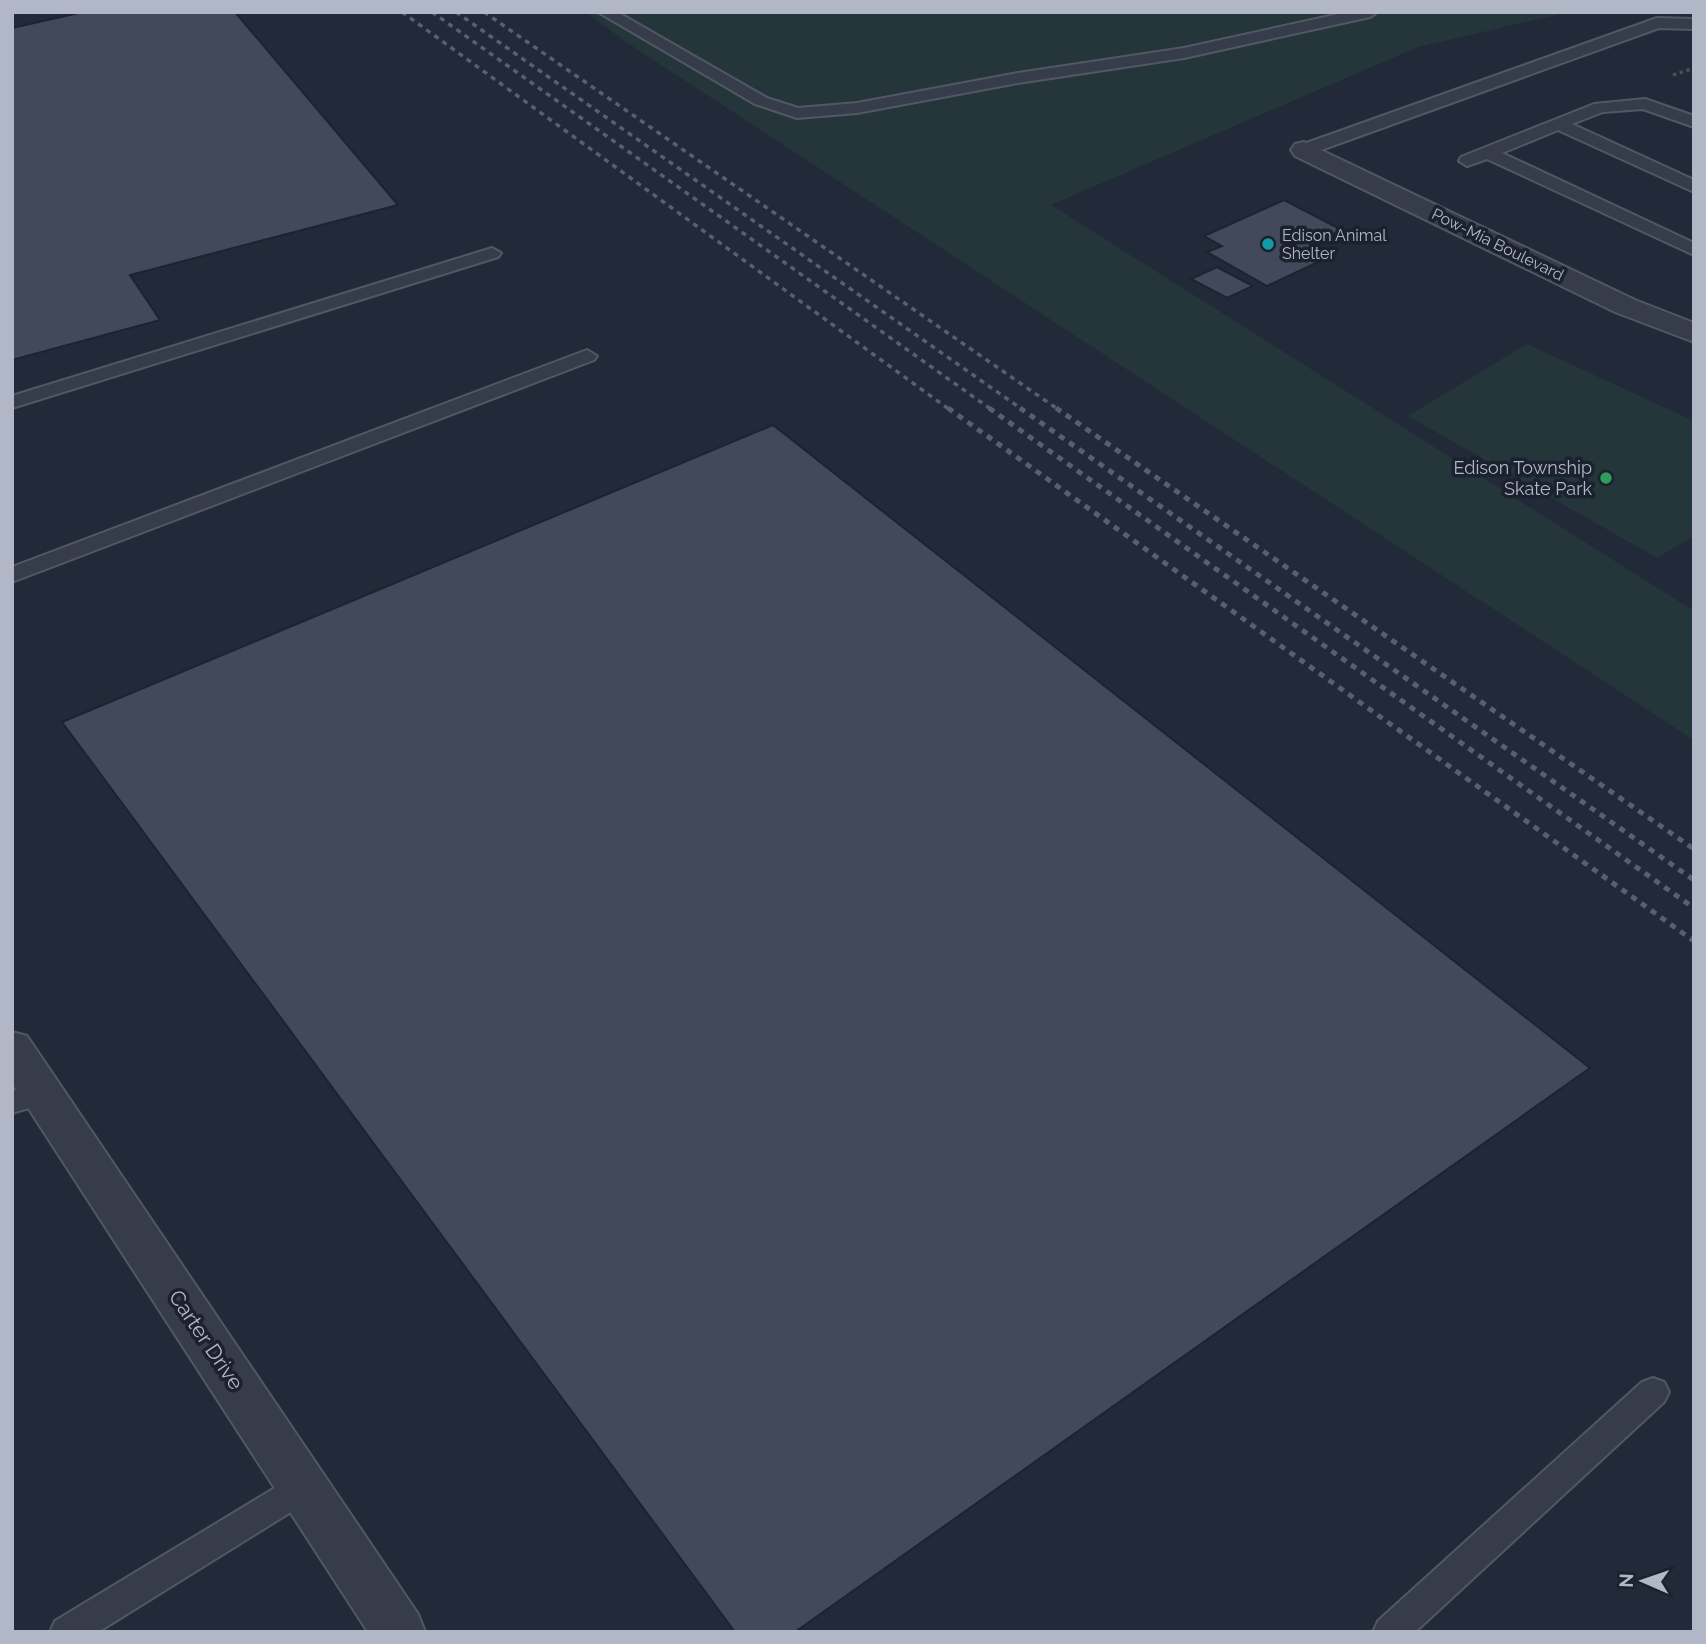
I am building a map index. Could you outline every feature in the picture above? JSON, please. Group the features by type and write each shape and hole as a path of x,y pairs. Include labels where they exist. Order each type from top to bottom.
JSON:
{"street":[{"name":"Pow-Mia Boulevard","path":"1304,149 1625,306 1694,333"},
{"name":"Carter Drive","path":"12,1048 27,1098 304,1487 399,1632"}],"lane":[{"path":"605,12 761,101 797,113 857,108 1018,78 1184,52 1370,12"},
{"path":"1304,149 1657,23 1694,24"},
{"path":"1467,161 1600,107 1645,104 1694,122"},
{"path":"1558,124 1694,187"},
{"path":"1488,153 1694,250"},
{"path":"12,402 492,253"},
{"path":"12,575 587,356"},
{"path":"1390,1632 1653,1392"},
{"path":"67,1632 304,1487"}],"path":[{"path":"1665,78 1694,68"}],"shaded area":[{"path":"586,12 1569,12 1418,47 1051,205 1694,611 1694,740 626,42"},
{"name":"Edison Township Skate Park","path":"1527,344 1694,421 1694,536 1657,558 1408,416"}],"building":[{"path":"83,12 235,12 398,205 130,275 160,320 12,360 12,28"},
{"name":"Edison Animal Shelter","path":"1284,200 1342,230 1314,243 1335,254 1267,286 1207,252 1222,246 1204,236"},
{"path":"1217,267 1253,286 1227,298 1191,279"},
{"path":"773,425 1590,1068 795,1632 735,1632 62,722"}],"railway":[{"path":"402,12 950,410"},
{"path":"432,12 992,410"},
{"path":"456,12 1023,410"},
{"path":"484,12 1059,410"},
{"path":"948,408 1694,941"},
{"path":"989,408 1694,908"},
{"path":"1020,408 1694,880"},
{"path":"1056,408 1694,849"}],"place":[{"name":"Edison Animal Shelter","path":"1268,244"},
{"name":"Edison Township Skate Park","path":"1606,478"}]}
